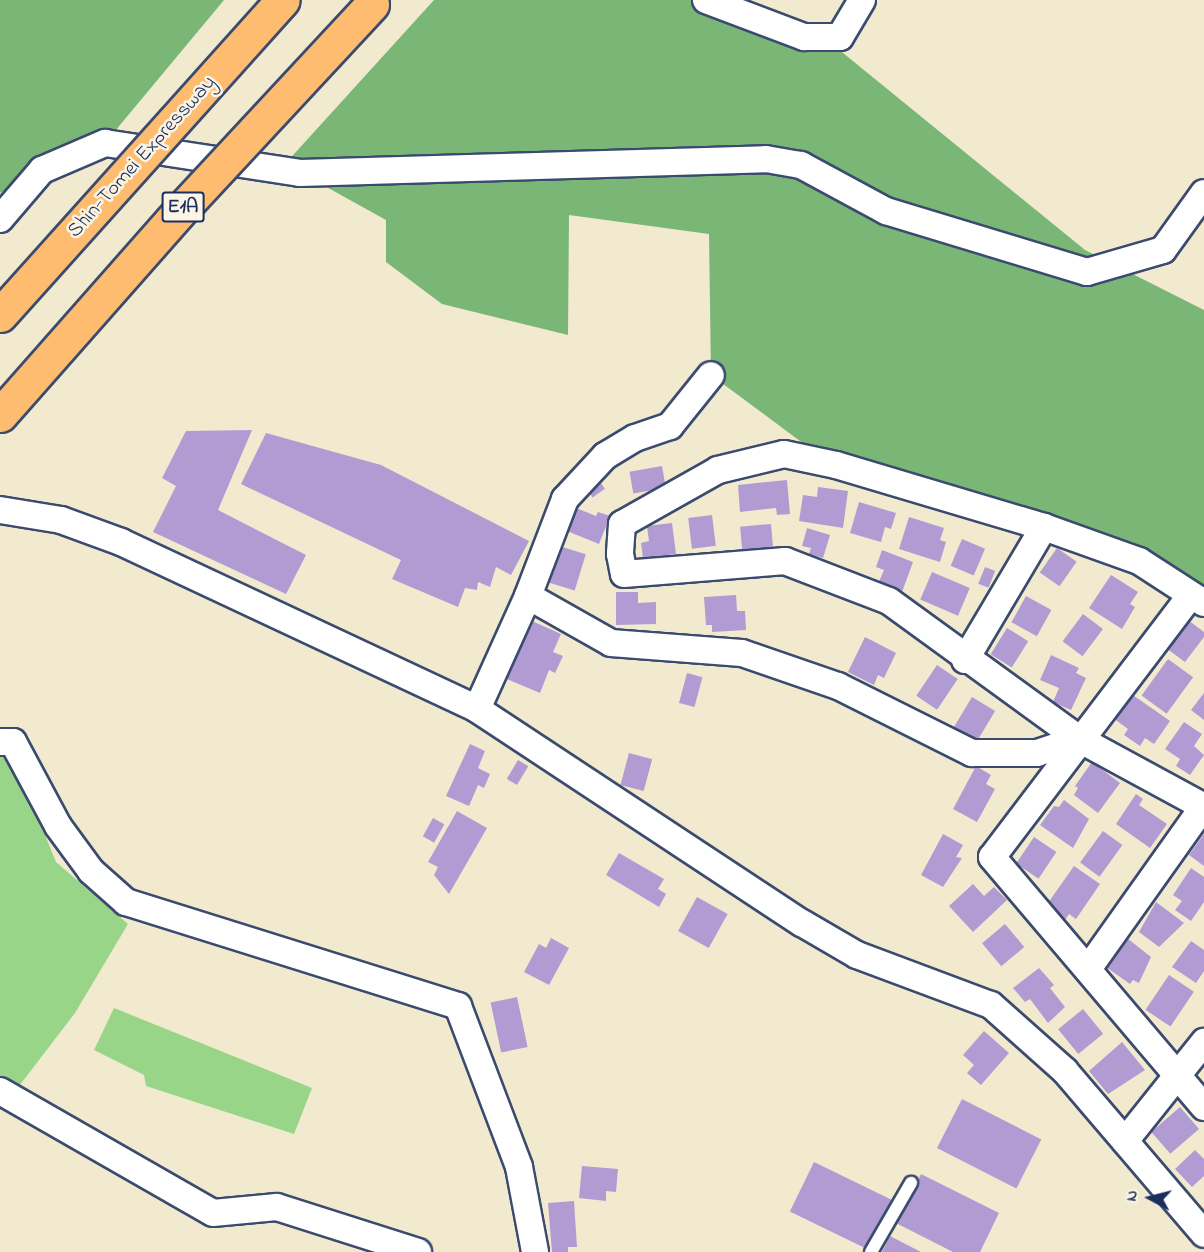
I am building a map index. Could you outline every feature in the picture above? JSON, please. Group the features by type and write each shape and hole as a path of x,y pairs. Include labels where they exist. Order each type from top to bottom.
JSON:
{"highway":[{"name":"Shin-Tomei Expressway","path":"0,315 283,0"},
{"name":"E1A","path":"0,415 178,213 372,4"}],"street":[{"path":"706,0 804,37 840,37 862,0"},
{"path":"0,219 42,170 105,143 300,173 766,159 801,165 886,211 1087,272 1163,250 1204,193"},
{"path":"477,709 528,596 565,499 605,456 634,438 670,426 711,375"},
{"path":"1088,969 1203,807 1079,739 965,660 889,601 785,561 624,574 620,554 622,524 718,470 784,454 836,465 1044,527 1139,561 1198,599 1079,739 992,857 1204,1107"},
{"path":"0,510 61,520 121,542 477,709 802,923 857,955 991,1005 1065,1071 1204,1234"},
{"path":"965,660 1044,527"},
{"path":"528,596 611,643 742,653 838,686 972,753 1037,753 1079,739"},
{"path":"0,742 13,742 58,826 92,871 126,902 458,1006 519,1167 535,1252"},
{"path":"1125,1141 1178,1079 1204,1042"},
{"path":"0,1091 213,1213 277,1207 418,1252"}],"lane":[{"path":"871,1252 911,1183"}],"green space":[{"path":"0,0 224,0 105,143 0,193"},
{"path":"434,0 727,0 832,44 1085,250 1204,310 1204,598 839,463 804,444 711,375 709,234 569,215 568,335 442,304 386,262 386,220 285,164"},
{"path":"0,744 18,768 56,862 128,924 75,1013 13,1094 0,1086"},
{"path":"114,1008 312,1088 294,1134 146,1086 144,1075 94,1050"}],"building":[{"path":"252,430 218,510 306,555 286,594 153,532 176,486 162,478 186,431"},
{"path":"266,433 381,465 529,541 511,575 496,567 490,587 478,582 477,590 465,588 458,607 392,579 401,560 241,484"},
{"path":"662,466 666,488 633,493 630,472"},
{"path":"598,479 605,489 593,497 586,488"},
{"path":"787,480 790,514 777,515 776,508 740,512 738,485"},
{"path":"818,487 848,491 843,528 799,521 803,495 817,497"},
{"path":"859,502 896,513 891,529 885,527 881,542 850,533"},
{"path":"571,506 596,516 598,512 610,516 599,544 562,529"},
{"path":"712,515 716,546 692,549 688,518"},
{"path":"909,517 944,528 940,540 946,542 940,562 899,549"},
{"path":"672,523 676,554 643,558 641,543 649,541 647,526"},
{"path":"771,524 773,549 742,552 740,527"},
{"path":"807,528 830,535 823,558 809,554 811,548 802,546"},
{"path":"962,539 985,549 974,575 951,566"},
{"path":"559,546 586,554 575,591 548,582"},
{"path":"1057,548 1077,562 1059,586 1040,573"},
{"path":"882,550 913,562 902,592 878,584 884,570 876,567"},
{"path":"985,567 995,571 988,588 978,584"},
{"path":"932,572 970,588 958,616 920,600"},
{"path":"1111,575 1138,592 1130,604 1135,607 1122,629 1089,608"},
{"path":"616,592 638,592 638,603 656,602 656,624 616,625"},
{"path":"736,595 737,611 745,611 746,630 712,632 712,625 706,625 704,597"},
{"path":"1026,596 1051,610 1037,636 1011,622"},
{"path":"1083,614 1103,629 1083,656 1063,641"},
{"path":"1188,620 1204,632 1204,637 1185,662 1166,648"},
{"path":"532,621 561,634 553,652 563,656 555,673 549,670 540,693 507,679"},
{"path":"1007,628 1028,641 1012,668 991,654"},
{"path":"865,637 896,653 884,678 878,675 874,685 848,672"},
{"path":"1051,655 1079,668 1076,673 1086,678 1071,710 1053,702 1059,688 1040,680"},
{"path":"1168,659 1193,677 1167,714 1142,695"},
{"path":"937,665 958,679 937,710 916,696"},
{"path":"687,673 702,677 694,707 679,703"},
{"path":"1130,693 1170,721 1154,744 1145,738 1140,746 1124,735 1128,729 1113,718"},
{"path":"1204,693 1204,720 1191,710"},
{"path":"972,697 995,711 977,741 954,727"},
{"path":"1184,722 1202,734 1194,746 1204,755 1190,775 1176,766 1180,759 1165,749"},
{"path":"470,744 485,751 478,768 490,774 484,788 478,785 469,806 446,796"},
{"path":"629,753 652,759 644,791 620,785"},
{"path":"518,760 528,766 517,785 507,779"},
{"path":"1092,762 1120,783 1098,813 1074,795 1078,788 1075,786"},
{"path":"976,766 991,775 986,784 995,789 977,822 953,809"},
{"path":"1136,794 1143,799 1139,805 1167,824 1150,848 1116,824"},
{"path":"1064,800 1089,819 1073,848 1040,825 1054,806 1059,807"},
{"path":"457,811 487,828 449,894 434,875 438,867 428,862"},
{"path":"433,818 444,824 434,843 423,836"},
{"path":"1103,831 1122,845 1099,877 1080,863"},
{"path":"943,834 963,845 956,857 962,858 943,887 921,875"},
{"path":"1204,834 1204,866 1189,855"},
{"path":"1034,837 1056,852 1038,879 1016,864"},
{"path":"619,853 664,879 658,889 666,894 659,907 606,875"},
{"path":"1074,866 1100,884 1076,919 1069,914 1065,920 1048,903"},
{"path":"1191,868 1204,877 1204,902 1191,921 1175,910 1182,901 1173,895"},
{"path":"973,884 984,896 994,887 1007,900 973,932 949,906"},
{"path":"697,897 728,914 709,948 678,931"},
{"path":"1156,902 1184,923 1159,947 1139,932"},
{"path":"1005,924 1024,947 1001,966 982,943"},
{"path":"551,938 569,948 549,985 524,972 539,944 546,948"},
{"path":"1127,938 1151,957 1139,983 1133,980 1130,984 1106,967"},
{"path":"1191,941 1204,950 1204,971 1196,983 1172,967"},
{"path":"1039,968 1054,985 1050,988 1065,1007 1048,1023 1030,999 1025,1002 1013,988"},
{"path":"1169,975 1194,992 1170,1027 1146,1010"},
{"path":"517,997 528,1047 501,1052 491,1003"},
{"path":"1083,1009 1103,1034 1078,1054 1058,1029"},
{"path":"984,1031 1009,1053 981,1085 967,1073 974,1065 963,1055"},
{"path":"1122,1042 1145,1070 1108,1094 1089,1071"},
{"path":"962,1099 1041,1139 1016,1188 937,1148"},
{"path":"1180,1107 1199,1129 1170,1154 1151,1132"},
{"path":"1195,1150 1204,1159 1204,1176 1192,1187 1175,1169"},
{"path":"814,1162 893,1201 869,1250 790,1211"},
{"path":"582,1166 618,1169 616,1192 606,1191 606,1201 579,1198"},
{"path":"921,1174 999,1213 980,1252 953,1252 896,1223"},
{"path":"574,1201 577,1247 568,1247 568,1252 552,1252 548,1203"},
{"path":"890,1236 921,1252 882,1252"}]}
